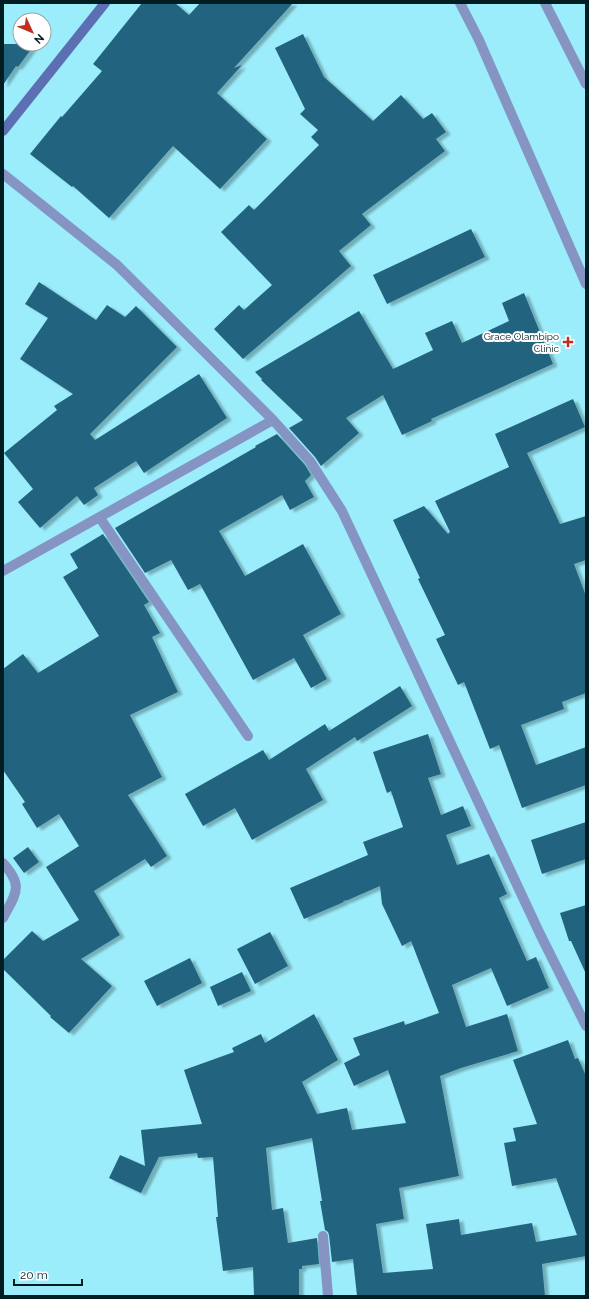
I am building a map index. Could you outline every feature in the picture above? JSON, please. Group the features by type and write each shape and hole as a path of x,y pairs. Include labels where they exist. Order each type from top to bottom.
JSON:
{"street":[{"path":"3,131 105,3"},
{"path":"460,3 482,47 586,284"},
{"path":"547,3 586,84"},
{"path":"3,174 117,265 273,420 310,461 342,511 540,934 586,1026"},
{"path":"3,571 273,420"},
{"path":"100,518 248,736"},
{"path":"3,864 13,874 17,888 3,918"},
{"path":"323,1236 328,1296"}],"building":[{"path":"142,3 175,3 189,15 200,3 293,3 234,68 242,65 217,93 267,139 220,189 173,146 109,218 73,186 72,187 30,154 61,116 62,117 102,71 93,64"},
{"path":"303,34 324,77 373,121 401,95 423,119 432,113 446,132 436,139 445,151 362,214 371,225 339,251 351,266 243,359 214,329 239,305 244,310 272,285 221,232 249,205 254,210 319,145 311,137 318,130 300,114 305,109 275,48"},
{"path":"3,44 12,44 12,52 29,52 18,67 16,66 3,85"},
{"path":"471,229 485,257 387,304 373,275"},
{"path":"39,282 96,320 107,305 125,317 136,306 177,347 90,434 95,440 199,374 227,418 144,473 136,461 94,488 98,495 84,505 77,496 40,528 18,502 33,489 4,453 57,410 54,406 73,394 20,359 48,318 25,304"},
{"path":"524,293 553,364 431,419 432,421 402,435 383,395 346,418 359,433 321,466 315,457 289,428 303,420 261,380 262,379 255,372 359,311 393,369 433,350 425,333 452,321 462,343 509,321 502,303"},
{"path":"573,399 585,427 527,453 560,524 586,516 586,560 574,564 586,596 586,693 562,702 564,709 521,725 536,765 586,747 586,785 522,808 499,745 490,749 464,682 458,685 436,639 445,635 418,579 420,578 393,520 424,506 448,534 450,532 435,501 509,467 495,434"},
{"path":"277,434 305,465 311,475 305,481 314,497 290,510 282,495 219,531 245,576 303,544 341,614 303,635 327,679 311,688 294,658 253,680 200,584 188,590 171,560 145,573 115,528"},
{"path":"103,534 149,602 144,605 160,633 152,637 178,692 130,715 162,777 128,795 167,856 151,867 145,859 94,891 120,935 81,959 112,986 69,1033 50,1017 51,1016 3,969 3,960 32,931 43,941 79,920 46,867 79,846 59,814 37,828 22,804 25,802 3,770 3,669 23,654 38,673 99,636 63,577 78,568 70,554"},
{"path":"400,686 412,706 357,741 355,737 306,769 323,800 252,840 235,808 203,826 185,794 263,750 269,760 325,724 329,731"},
{"path":"428,734 441,774 428,778 441,815 463,806 471,826 446,835 457,865 489,854 507,894 499,898 527,961 536,957 549,988 507,1006 491,968 452,985 466,1027 507,1014 518,1051 461,1068 440,1076 459,1176 399,1188 404,1219 376,1224 383,1273 433,1269 426,1224 459,1219 461,1235 532,1223 536,1242 577,1235 556,1178 512,1186 504,1143 516,1141 513,1128 537,1124 513,1060 568,1040 575,1059 578,1058 586,1076 586,1256 542,1264 545,1296 357,1296 353,1259 332,1262 329,1235 325,1230 320,1201 322,1201 312,1138 266,1148 272,1210 283,1208 288,1243 317,1238 319,1264 302,1266 302,1269 299,1269 299,1296 254,1296 253,1267 223,1271 216,1217 218,1217 213,1157 198,1158 197,1153 159,1157 141,1193 109,1178 120,1155 145,1166 141,1130 202,1124 184,1070 234,1052 232,1048 261,1034 265,1043 314,1014 338,1060 302,1082 317,1114 347,1108 352,1130 406,1123 388,1070 354,1086 344,1063 360,1055 353,1038 404,1021 405,1025 439,1013 411,941 402,946 382,904 380,886 304,919 290,888 368,855 363,842 403,827 391,791 387,793 373,752"},
{"path":"586,822 586,859 542,874 531,840"},
{"path":"28,847 39,862 24,873 13,858"},
{"path":"586,905 586,974 571,941 569,941 560,913"},
{"path":"270,932 288,966 255,984 237,949"},
{"path":"190,958 202,983 157,1006 144,981"},
{"path":"242,972 251,991 218,1006 210,987"}],"place":[{"name":"Grace Olambipo Clinic","path":"568,342"}]}
